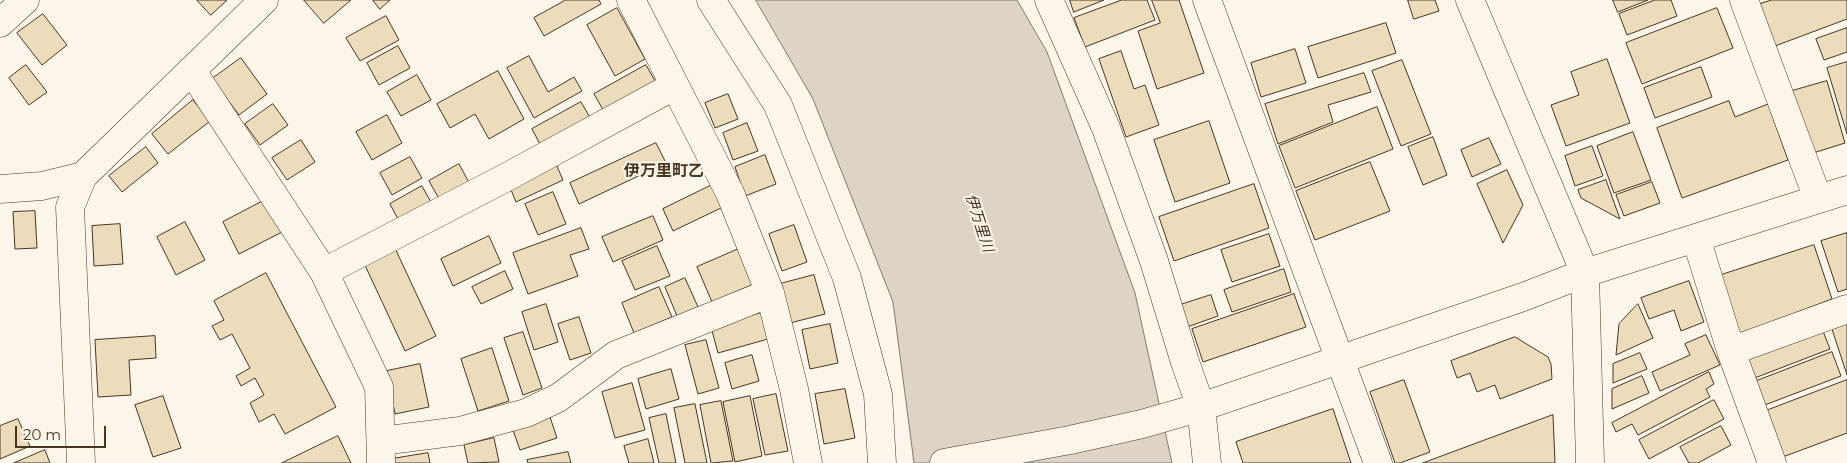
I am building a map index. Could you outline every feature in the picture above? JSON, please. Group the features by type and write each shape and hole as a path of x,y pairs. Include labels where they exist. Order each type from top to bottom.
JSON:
{"street":[{"path":"0,24 25,0"},
{"path":"81,463 70,207 83,176 264,0"},
{"path":"631,0 730,193 770,293 794,389 808,463"},
{"path":"711,0 778,105 847,278 878,394 882,463"},
{"path":"1049,0 1106,128 1154,261 1184,362 1202,407 1207,463"},
{"path":"1207,0 1378,463"},
{"path":"1470,0 1585,273 1590,463"},
{"path":"1744,0 1818,199"},
{"path":"192,71 324,272 379,387 381,452 526,413 558,398 616,355 770,293"},
{"path":"324,272 505,178 674,86"},
{"path":"0,189 42,186 83,176"},
{"path":"944,463 1070,440 1142,424 1202,407 1523,298 1585,273 1847,190"},
{"path":"1696,238 1731,351 1772,463"},
{"path":"1731,351 1847,309"}],"water":[{"name":"伊万里川","path":"756,0 1017,0 1047,52 1135,293 1172,463 914,463 893,302 813,99"}],"building":[{"path":"197,0 227,0 211,15"},
{"path":"304,0 351,0 324,23"},
{"path":"373,0 390,0 380,9"},
{"path":"566,0 599,0 601,4 544,36 534,18"},
{"path":"1070,0 1104,0 1074,12"},
{"path":"1122,0 1147,0 1155,20 1085,47 1074,18"},
{"path":"1152,0 1179,0 1204,73 1157,89 1138,31 1160,23"},
{"path":"1408,0 1435,0 1439,11 1414,19"},
{"path":"1613,0 1648,0 1618,12"},
{"path":"1655,0 1671,0 1677,16 1627,35 1619,14"},
{"path":"1772,0 1847,0 1847,19 1775,46 1760,4"},
{"path":"617,8 645,59 615,76 587,25"},
{"path":"1717,8 1733,48 1642,84 1626,43"},
{"path":"43,14 67,45 42,65 17,33"},
{"path":"386,16 399,40 360,61 346,38"},
{"path":"1386,23 1396,53 1318,78 1308,47"},
{"path":"1847,28 1847,52 1824,60 1816,39"},
{"path":"398,46 410,68 379,85 367,63"},
{"path":"1295,49 1306,83 1261,97 1251,63"},
{"path":"1121,51 1134,89 1145,85 1159,125 1126,137 1099,59"},
{"path":"529,56 548,92 574,77 582,91 534,118 507,68"},
{"path":"241,58 267,94 239,115 212,79"},
{"path":"1607,59 1630,123 1566,146 1551,105 1579,95 1571,72"},
{"path":"1402,60 1431,134 1401,146 1372,71"},
{"path":"1847,62 1847,134 1827,68"},
{"path":"26,65 47,92 29,105 9,78"},
{"path":"646,65 658,86 606,115 594,94"},
{"path":"1701,67 1712,97 1655,118 1644,88"},
{"path":"498,71 524,119 489,139 475,114 450,128 437,104"},
{"path":"1364,73 1371,92 1328,105 1333,122 1278,144 1265,104"},
{"path":"417,75 431,100 401,116 387,92"},
{"path":"1827,81 1845,143 1810,154 1792,91"},
{"path":"728,94 738,119 715,128 705,103"},
{"path":"193,100 210,121 168,154 152,134"},
{"path":"1729,101 1735,117 1768,104 1788,160 1682,198 1657,128"},
{"path":"581,102 592,121 542,148 532,129"},
{"path":"273,104 288,125 260,145 245,124"},
{"path":"1377,107 1393,149 1295,188 1279,146"},
{"path":"387,115 402,143 372,160 356,132"},
{"path":"1209,121 1230,183 1175,202 1154,140"},
{"path":"747,123 758,151 733,160 723,133"},
{"path":"1633,132 1651,180 1614,193 1597,146"},
{"path":"1433,137 1447,175 1423,185 1408,147"},
{"path":"1489,138 1501,164 1472,177 1461,150"},
{"path":"301,140 315,162 287,180 272,158"},
{"path":"656,143 666,163 579,204 570,183"},
{"path":"1592,146 1603,176 1575,186 1565,156"},
{"path":"146,147 158,163 122,192 109,176"},
{"path":"765,155 776,184 745,196 735,167"},
{"path":"410,157 422,178 392,195 380,173"},
{"path":"1370,162 1390,211 1315,240 1296,191"},
{"path":"459,164 472,188 442,204 429,181"},
{"path":"556,164 563,180 516,202 509,185"},
{"path":"1507,170 1523,205 1503,243 1477,184"},
{"path":"1606,180 1620,219 1581,198 1578,190"},
{"path":"1652,182 1660,203 1624,216 1616,195"},
{"path":"1254,184 1269,228 1174,261 1159,217"},
{"path":"712,185 723,207 673,231 663,209"},
{"path":"422,186 432,204 399,221 390,204"},
{"path":"553,192 566,224 538,235 525,204"},
{"path":"267,199 284,231 239,254 223,222"},
{"path":"35,211 37,248 15,249 13,212"},
{"path":"653,216 663,240 613,262 602,237"},
{"path":"185,222 205,260 176,275 157,237"},
{"path":"120,224 123,264 94,266 92,226"},
{"path":"794,225 807,262 782,271 769,234"},
{"path":"581,228 589,249 570,255 578,276 528,294 513,253"},
{"path":"1847,233 1847,289 1838,292 1821,241"},
{"path":"1269,234 1280,266 1232,282 1221,250"},
{"path":"489,236 501,263 453,286 441,259"},
{"path":"1814,245 1832,299 1734,336 1715,277"},
{"path":"394,246 436,336 405,351 363,261"},
{"path":"657,246 670,276 635,290 622,261"},
{"path":"741,248 756,283 712,302 697,267"},
{"path":"1284,269 1291,292 1232,312 1224,290"},
{"path":"505,271 513,289 481,304 472,287"},
{"path":"266,273 336,407 285,434 274,414 259,422 250,403 264,395 255,378 241,386 236,376 250,368 232,334 220,340 212,326 224,320 214,301"},
{"path":"814,275 825,314 790,323 780,284"},
{"path":"685,278 698,307 677,316 665,287"},
{"path":"1689,281 1704,322 1681,331 1674,310 1649,319 1641,298"},
{"path":"659,287 672,317 634,333 622,303"},
{"path":"1294,294 1306,327 1203,362 1192,329"},
{"path":"1211,295 1218,316 1187,327 1180,305"},
{"path":"546,304 558,342 534,350 522,312"},
{"path":"1638,304 1653,338 1616,355 1619,324"},
{"path":"761,313 768,339 718,353 711,327"},
{"path":"579,317 591,353 570,360 558,324"},
{"path":"1847,317 1847,375 1830,323"},
{"path":"830,324 838,363 810,369 802,330"},
{"path":"1821,326 1830,349 1752,379 1744,356"},
{"path":"523,332 542,388 523,395 504,338"},
{"path":"1706,335 1720,365 1660,391 1652,372 1690,355 1685,344"},
{"path":"155,336 156,358 129,360 131,395 98,397 95,340"},
{"path":"1515,337 1548,357 1551,364 1552,379 1500,399 1495,385 1477,392 1470,373 1457,378 1451,361"},
{"path":"706,340 719,388 698,394 685,345"},
{"path":"492,348 509,401 478,411 461,359"},
{"path":"1832,352 1841,376 1762,406 1754,382"},
{"path":"1640,353 1647,369 1613,383 1613,364"},
{"path":"752,355 759,381 732,389 725,363"},
{"path":"420,364 429,407 395,414 387,371"},
{"path":"671,369 679,399 646,409 638,379"},
{"path":"1709,372 1714,384 1706,389 1710,397 1638,435 1632,424 1616,432 1612,423"},
{"path":"1642,376 1649,393 1612,409 1612,389"},
{"path":"1404,380 1430,452 1395,463 1370,392"},
{"path":"1847,380 1847,433 1780,458 1763,412"},
{"path":"632,383 645,430 615,438 602,392"},
{"path":"845,389 855,438 824,444 815,394"},
{"path":"776,394 788,451 765,455 753,399"},
{"path":"163,396 181,448 153,457 135,405"},
{"path":"750,396 762,456 735,462 723,402"},
{"path":"1714,400 1724,419 1649,459 1639,440"},
{"path":"721,401 733,461 711,463 700,405"},
{"path":"695,404 707,463 685,463 674,408"},
{"path":"1333,409 1351,463 1243,463 1236,442"},
{"path":"666,414 676,463 659,463 649,418"},
{"path":"1553,415 1555,463 1423,463"},
{"path":"550,417 557,438 520,450 513,430"},
{"path":"18,419 30,446 0,459 0,426"},
{"path":"1721,426 1731,445 1698,463 1689,463 1680,447"},
{"path":"338,436 351,463 282,463"},
{"path":"494,438 499,462 468,463 464,445"},
{"path":"648,439 654,463 629,463 624,446"},
{"path":"45,450 50,463 14,463"},
{"path":"568,452 571,463 528,463 527,460"},
{"path":"428,453 430,463 392,463 392,459"}],"district":[{"name":"伊万里町乙","path":"664,171"}]}
